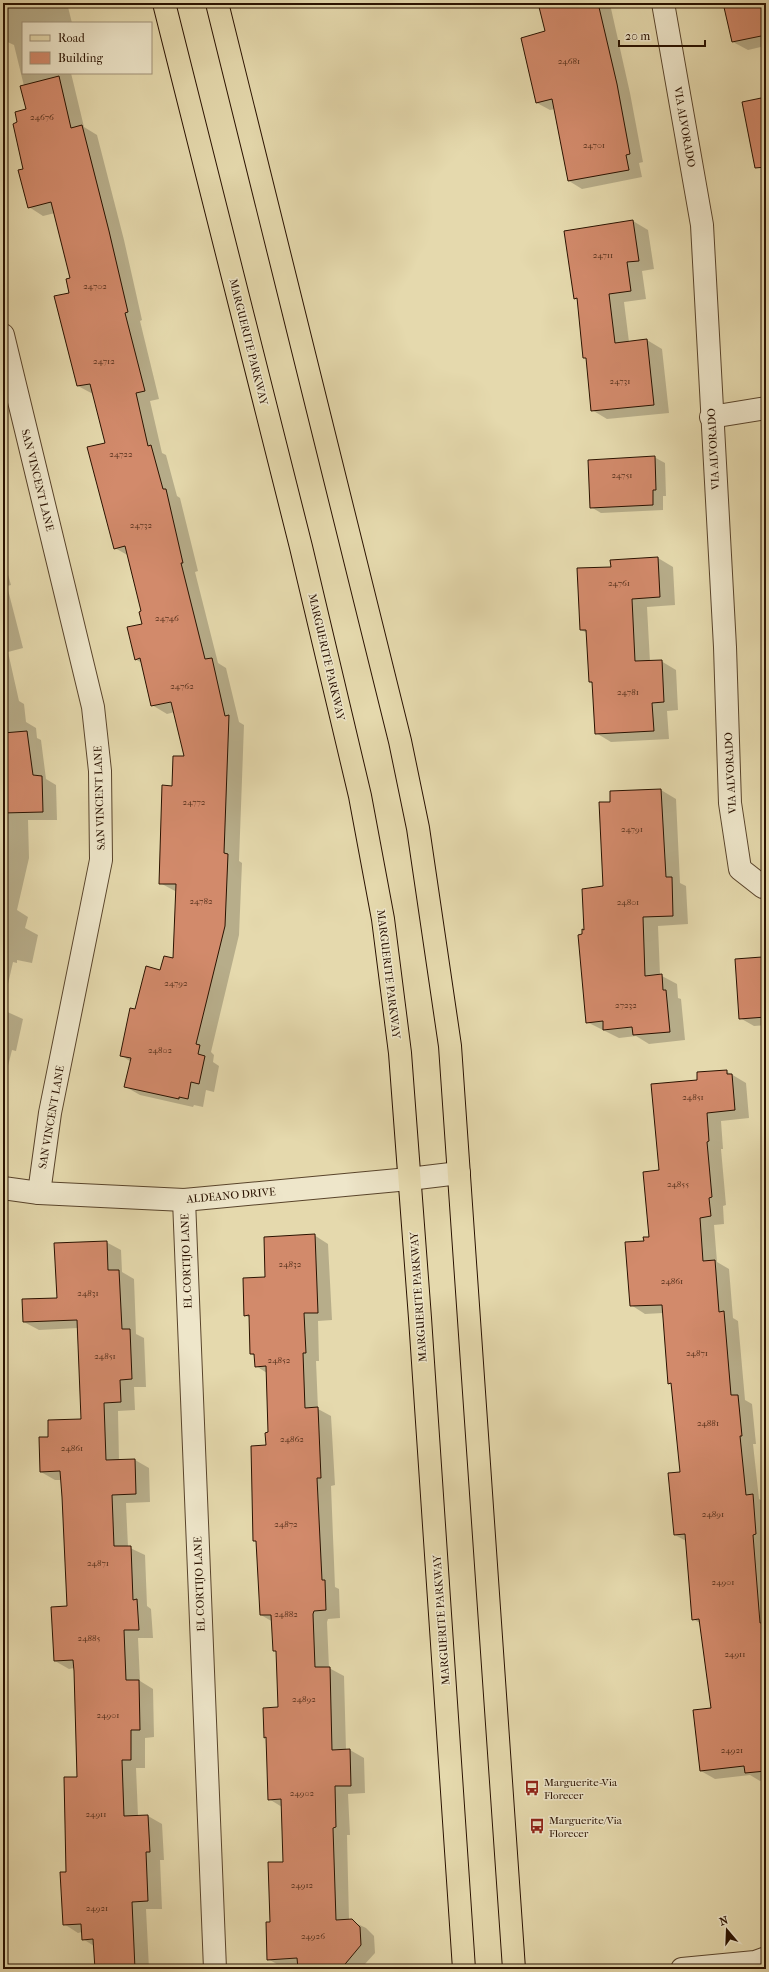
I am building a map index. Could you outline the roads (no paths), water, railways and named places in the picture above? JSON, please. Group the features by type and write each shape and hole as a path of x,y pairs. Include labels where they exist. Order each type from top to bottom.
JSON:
{"main road":[{"name":"MARGUERITE PARKWAY","path":"164,3 300,539 360,796 383,919 400,1053 464,1969"},
{"path":"217,3 400,740 418,828 450,1046 514,1969"}],"street":[{"name":"VIA ALVORADO","path":"663,3 702,226 711,417 725,647 730,803 740,869 764,887"},
{"name":"SAN VINCENT LANE","path":"3,335 93,707 100,771 102,860 50,1114 39,1193"},
{"path":"711,417 766,408"},
{"name":"ALDEANO DRIVE","path":"3,1188 39,1193 184,1200 459,1173"},
{"name":"EL CORTIJO LANE","path":"184,1200 215,1969"},
{"path":"682,1969 755,1962 766,1958"}],"place":[{"name":"Marguerite-Via Florecer","path":"532,1788"},
{"name":"Marguerite/Via Florecer","path":"537,1826"}]}
